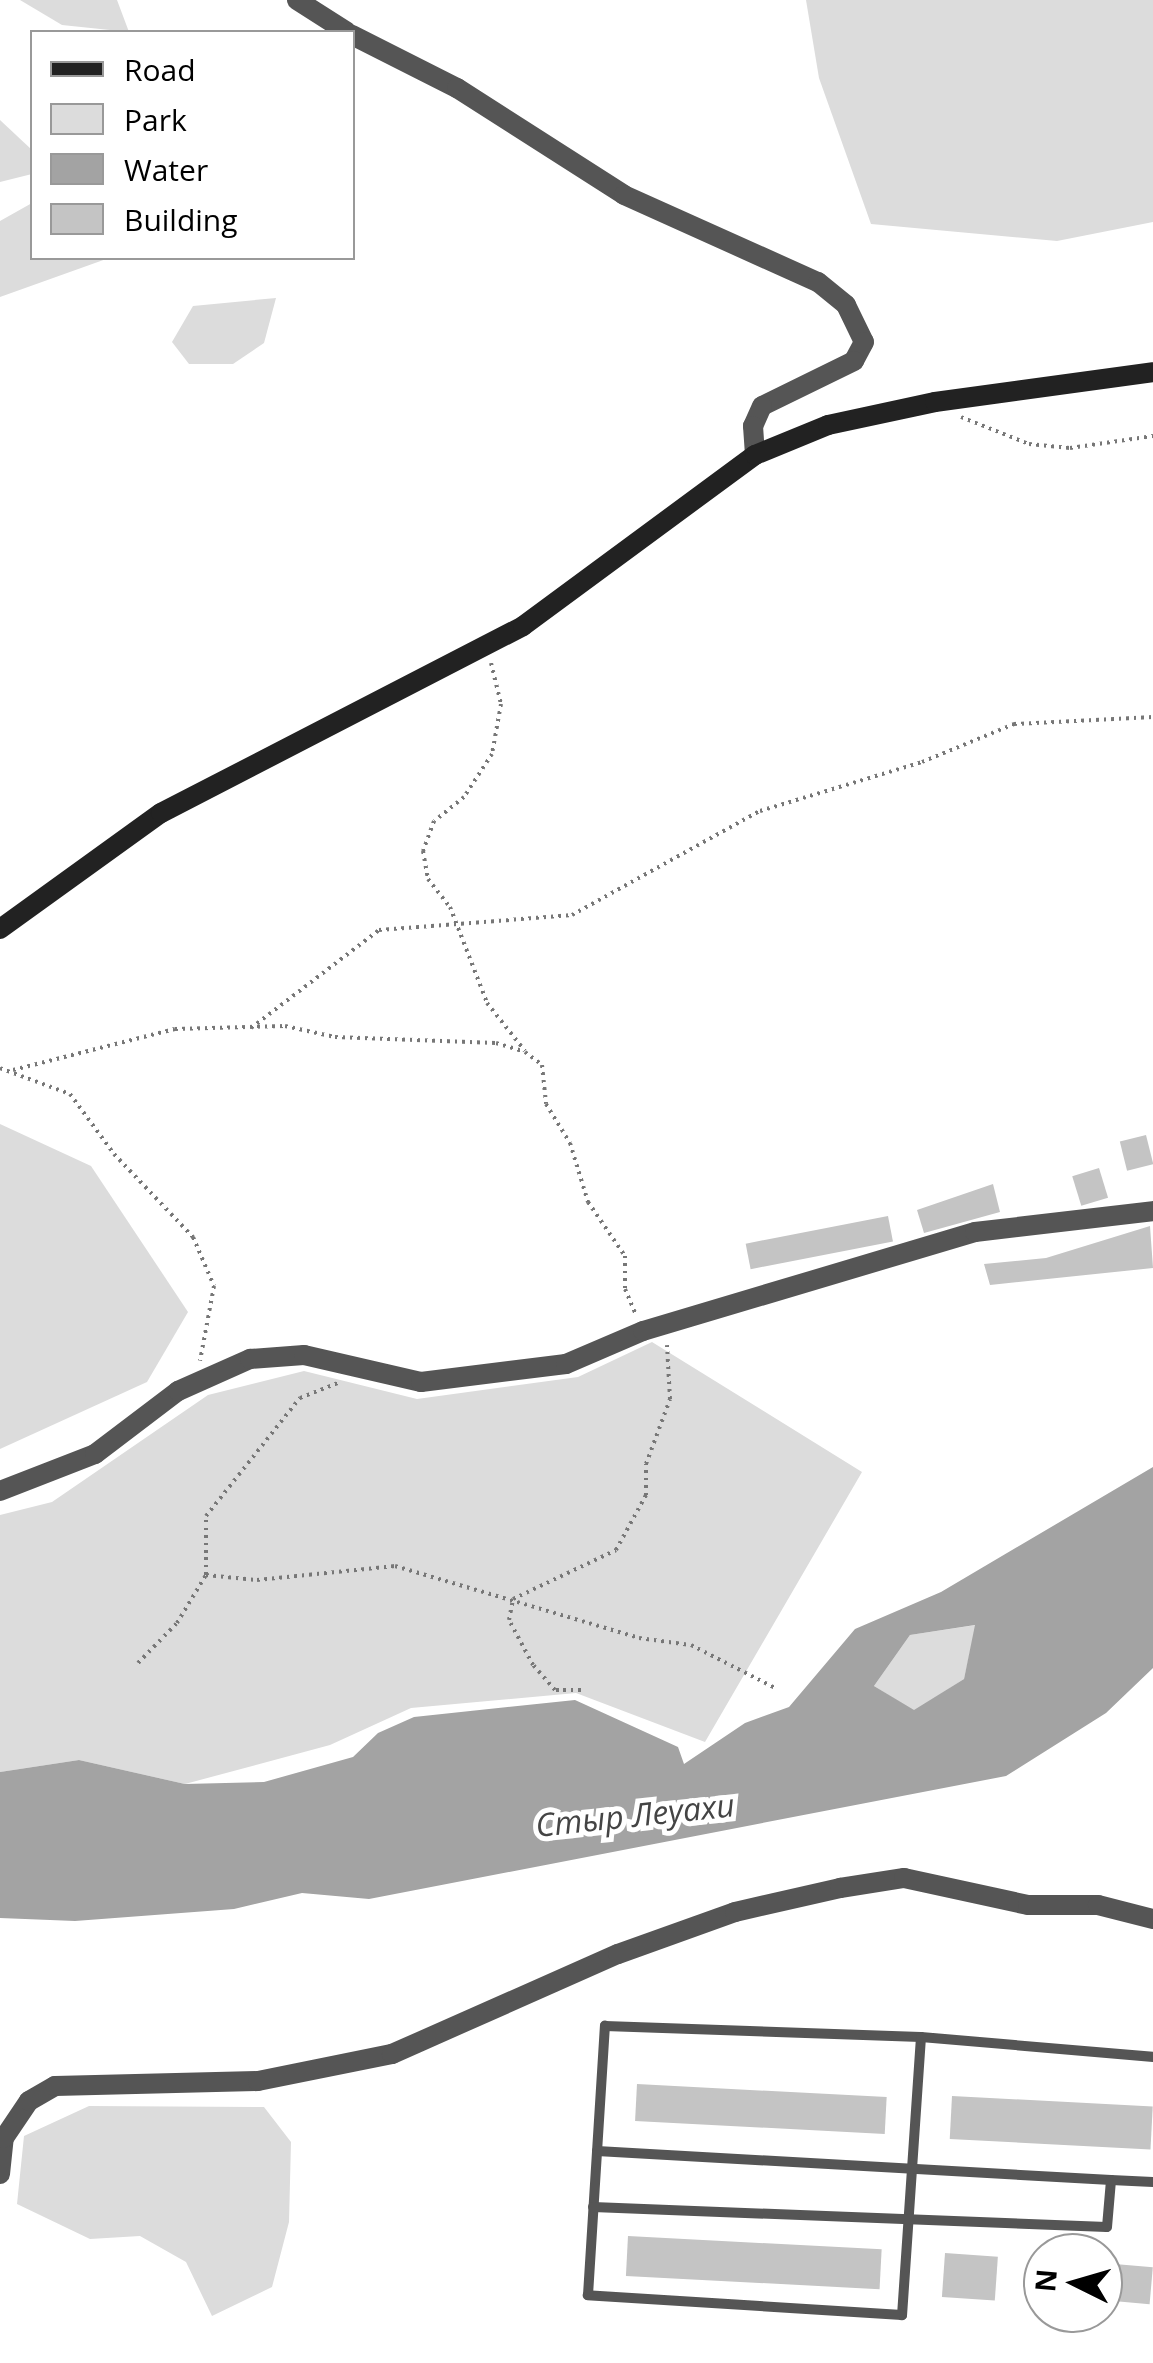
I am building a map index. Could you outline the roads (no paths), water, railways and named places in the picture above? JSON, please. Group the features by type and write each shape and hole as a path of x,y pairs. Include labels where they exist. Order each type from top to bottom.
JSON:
{"main road":[{"path":"0,929 161,813 492,643 755,455 828,425 936,402 1153,372"}],"street":[{"path":"297,0 344,30"},
{"path":"355,37 457,88 624,195 818,282 846,305 864,342 854,361 762,406 753,426 755,455"},
{"path":"0,1492 95,1454 190,1384 250,1359 304,1355 421,1382 566,1364 643,1331 976,1232 1153,1211"},
{"path":"0,2174 4,2138 29,2101 54,2086 258,2081 392,2054 618,1954 735,1912 840,1888 904,1878 1028,1905 1098,1905 1153,1919"}],"lane":[{"path":"922,2037 902,2315 588,2295 605,2026 922,2037 1153,2057"},
{"path":"597,2152 1153,2182"},
{"path":"593,2207 908,2224 1107,2227 1111,2180"}],"water":[{"name":"Стыр Леуахи","path":"1153,1467 1153,1668 1106,1713 1006,1776 369,1899 302,1893 234,1909 75,1921 0,1918 0,1772 79,1760 185,1784 264,1782 353,1757 378,1733 414,1717 575,1700 678,1747 684,1764 745,1723 789,1707 855,1629 941,1592","holes":["975,1625 964,1679 914,1710 874,1686 910,1635"]}]}
